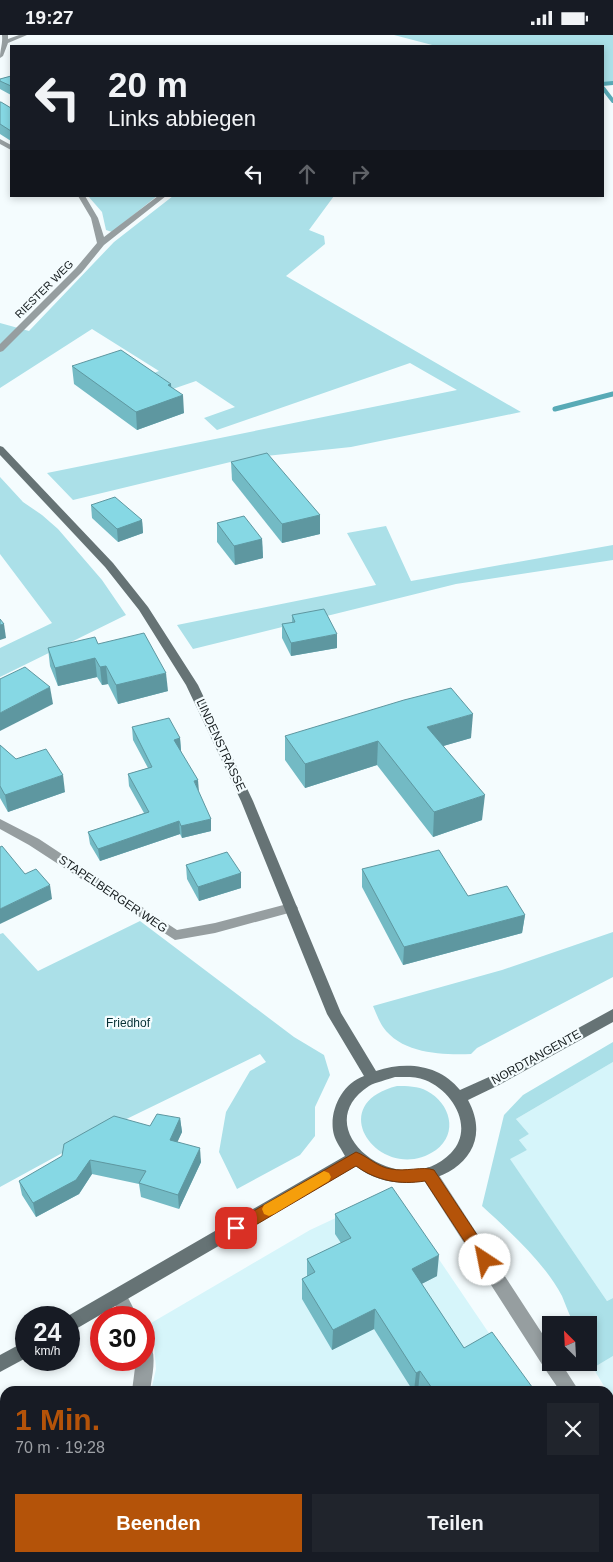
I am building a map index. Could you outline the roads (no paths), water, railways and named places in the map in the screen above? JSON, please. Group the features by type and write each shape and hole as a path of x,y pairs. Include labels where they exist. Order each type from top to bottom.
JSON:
{"street":[{"path":"0,56 5,38 24,35"},
{"path":"81,197 90,208 98,223 101,243"},
{"name":"RIESTER WEG","path":"0,349 79,270 101,243 162,197"},
{"name":"LINDENSTRASSE","path":"1,452 110,565 168,643 192,685 251,809 334,1014 372,1077"},
{"name":"STAPELBERGER WEG","path":"0,823 34,842 175,935 215,928 291,908"},
{"name":"NORDTANGENTE","path":"459,1097 494,1081 613,1015"},
{"path":"394,1071 413,1071 439,1080 459,1097 467,1111 469,1127 467,1142 458,1155 445,1167 429,1174 410,1177 390,1175 372,1169 356,1158 345,1144 340,1127 340,1111 347,1096 360,1083 372,1077 394,1071"},
{"path":"80,1319 356,1158"},
{"path":"429,1174 542,1348"},
{"path":"119,1297 124,1306"},
{"path":"0,1364 15,1355"},
{"path":"143,1386 144,1371"},
{"path":"557,1371 567,1386"}],"waterway":[{"path":"604,84 613,83"},
{"path":"604,89 613,101"},
{"path":"555,409 613,394"}],"park label":[{"name":"Friedhof","path":"128,1023"}]}
